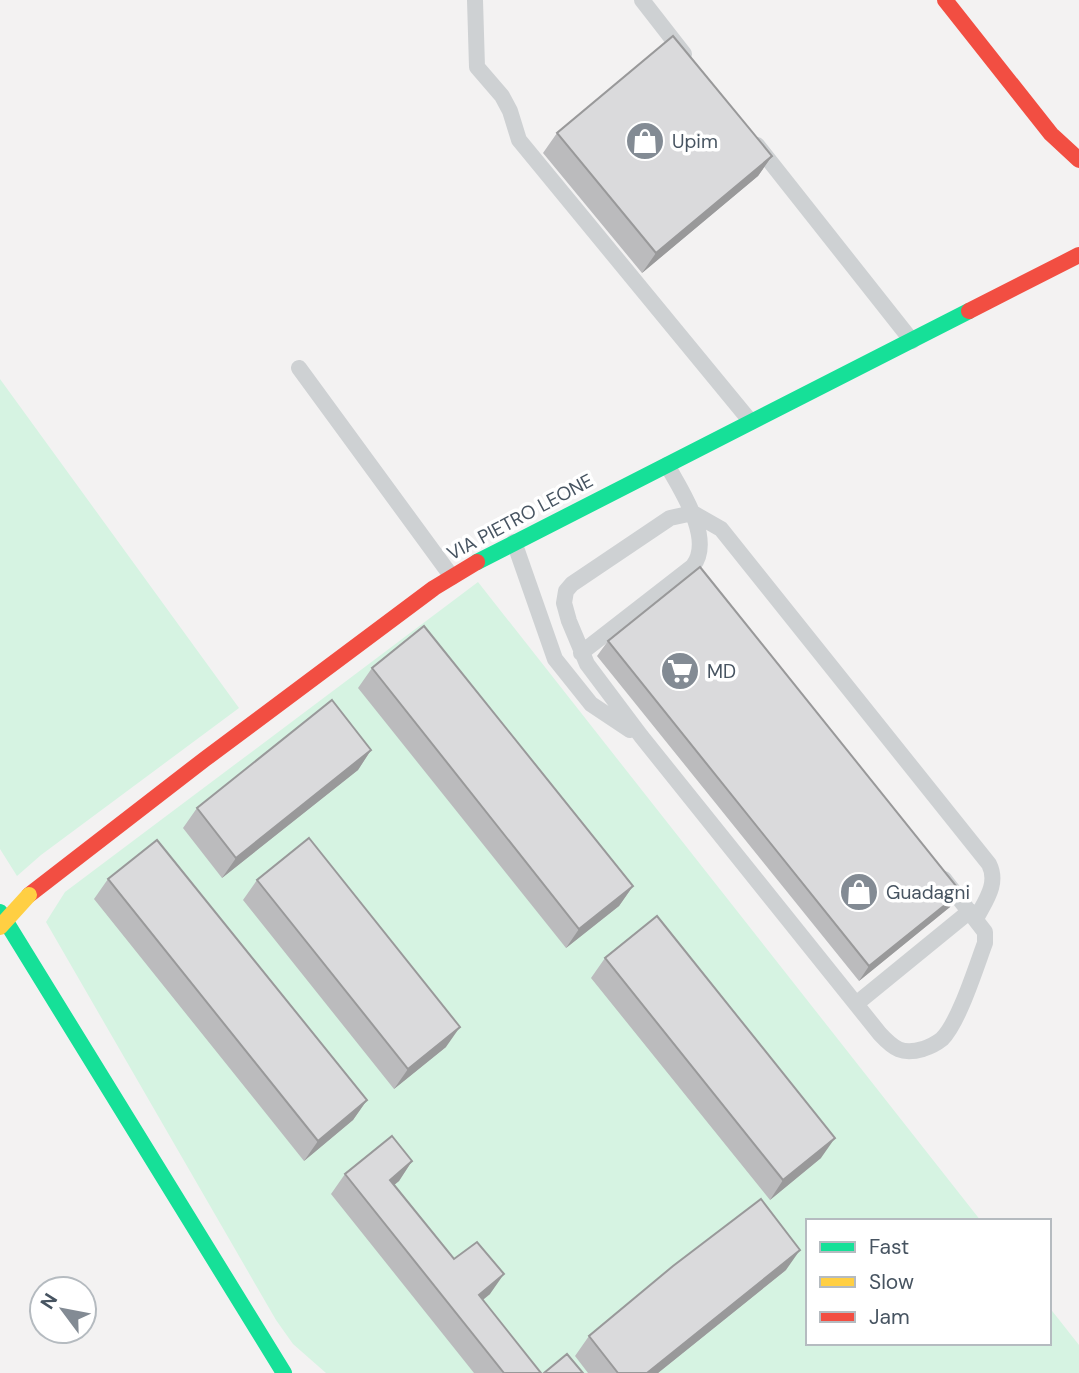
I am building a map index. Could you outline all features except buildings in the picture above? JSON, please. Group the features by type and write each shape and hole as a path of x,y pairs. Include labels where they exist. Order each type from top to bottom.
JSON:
{"main road":[{"path":"944,0 1051,134 1079,160"},
{"name":"VIA PIETRO LEONE","path":"0,927 29,895 216,751 452,577 514,542 1079,255"},
{"path":"0,912 284,1373"}],"lane":[{"path":"475,0 477,68 502,96 519,140 751,422"},
{"path":"642,0 692,64"},
{"path":"743,128 912,341"},
{"path":"299,368 452,577"},
{"path":"581,653 698,571 701,550 693,513 667,465"},
{"path":"856,1004 973,915 994,883 994,874 989,864 721,529 693,513 670,518 572,584 566,591 565,603 569,621 587,664 641,736 856,1004 892,1047 902,1052 929,1047 942,1039 951,1027 985,943 985,932 973,915 935,867"},
{"path":"514,542 555,659 591,704 641,736"}],"green space":[{"path":"0,379 239,708 41,855 17,876 0,849"},
{"path":"478,582 979,1219 806,1219 806,1345 1051,1345 1051,1310 1079,1345 1079,1373 326,1373 293,1344 276,1320 46,922 65,892"}],"traffic: fast":[{"path":"477,562 969,311"},
{"path":"0,912 284,1373"}],"traffic: jam":[{"path":"945,0 1051,134 1079,160"},
{"path":"969,311 1079,255"},
{"path":"29,895 434,588 477,562"}],"traffic: slow":[{"path":"0,927 29,895"}],"place":[{"name":"Upim","path":"645,141"},
{"name":"MD","path":"680,671"},
{"name":"Guadagni","path":"859,892"}]}
